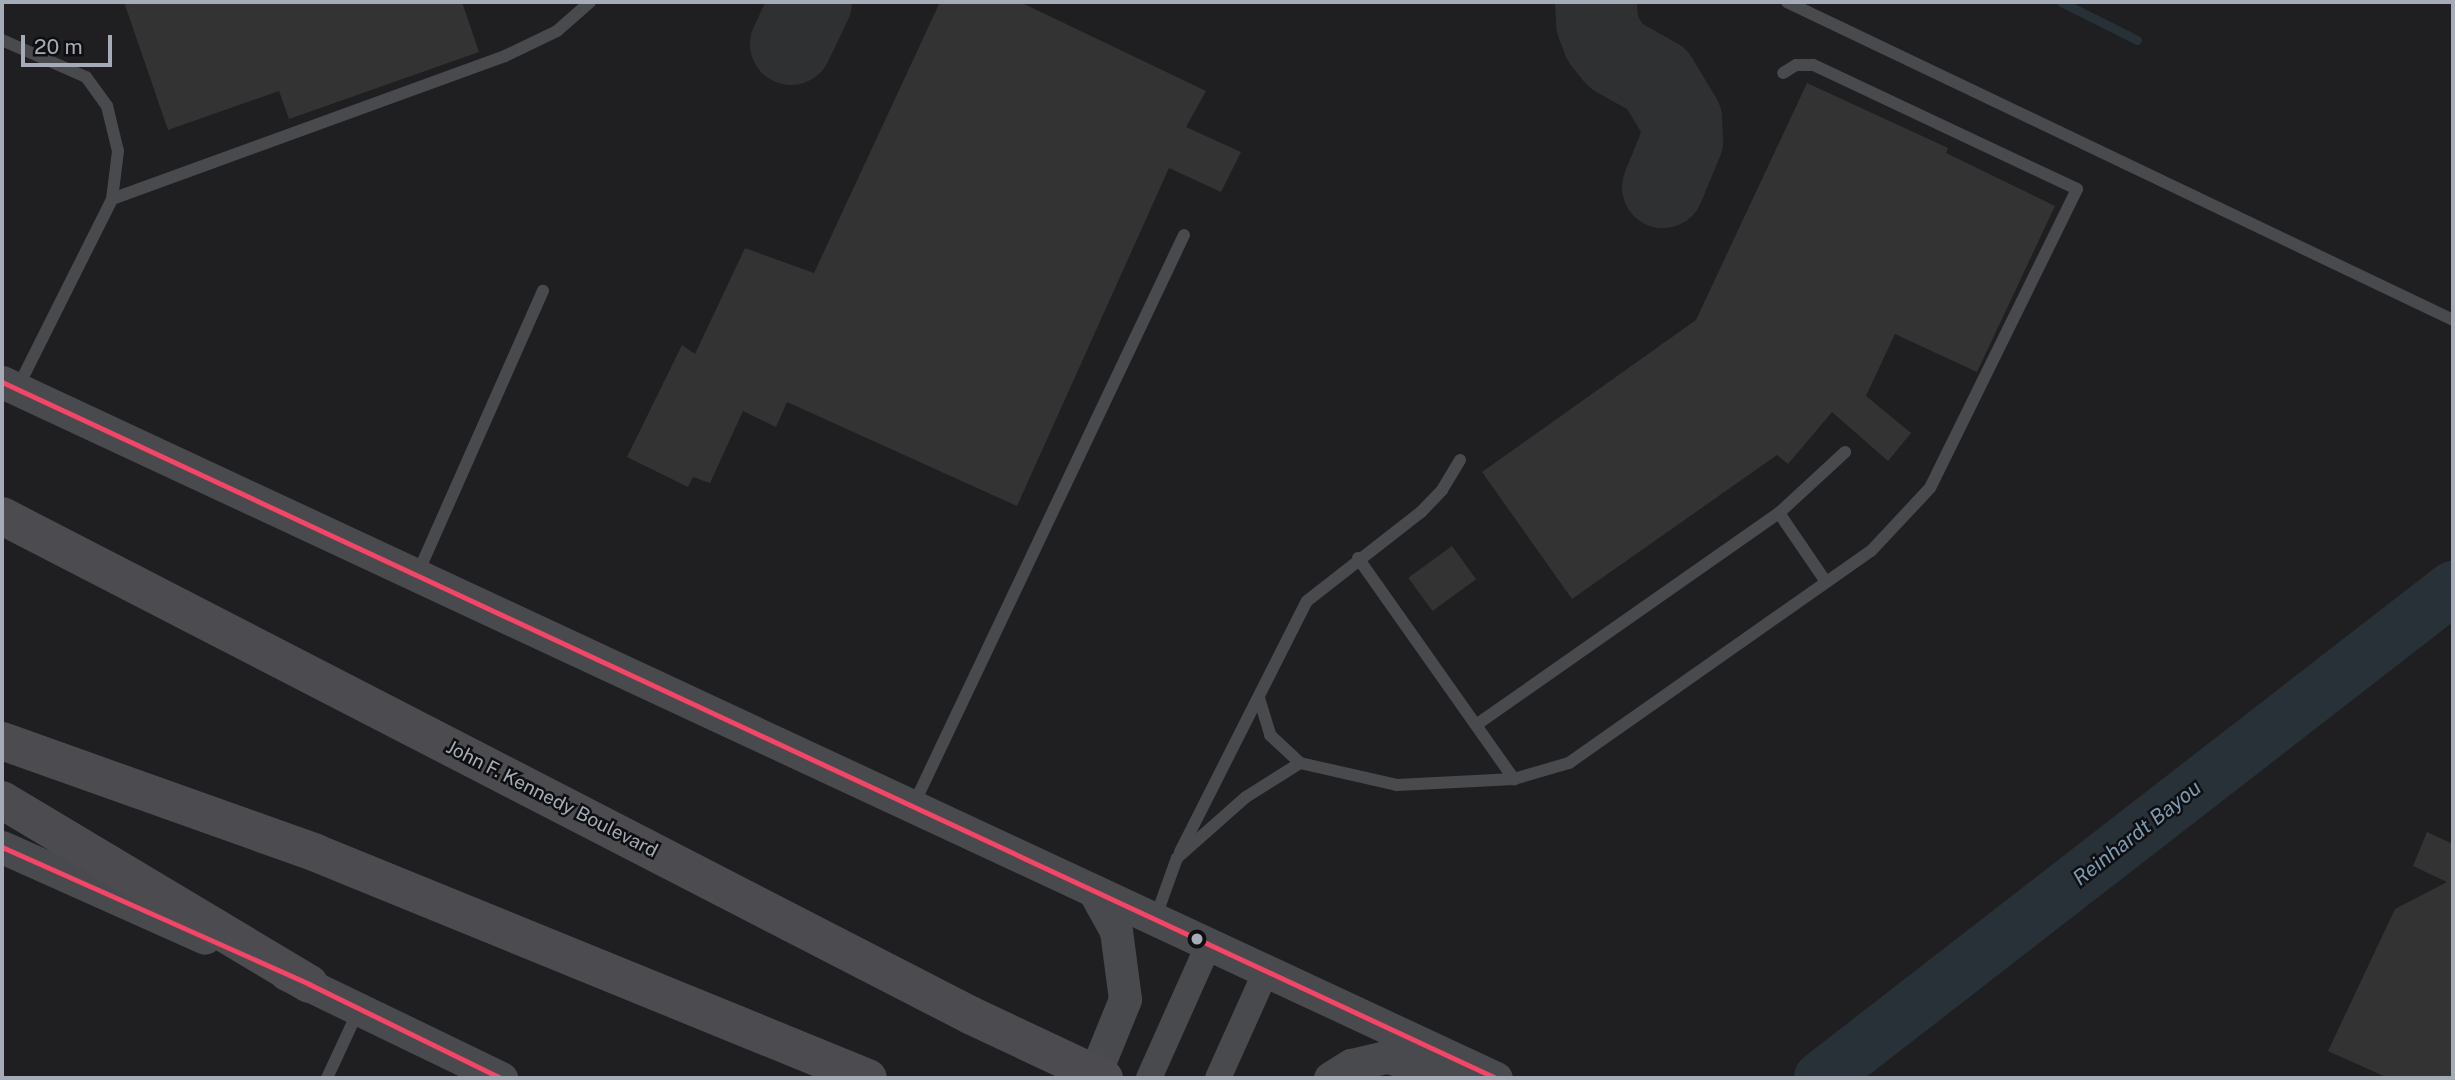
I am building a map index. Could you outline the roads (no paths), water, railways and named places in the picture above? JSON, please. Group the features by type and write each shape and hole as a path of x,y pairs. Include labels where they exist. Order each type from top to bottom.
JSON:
{"highway":[{"name":"John F. Kennedy Boulevard","path":"2,516 970,1014 1104,1078"},
{"path":"2,741 316,853 867,1078"},
{"path":"2,800 309,984"}],"street":[{"path":"9,386 1496,1078"},
{"path":"2,847 309,984 501,1078"},
{"path":"1093,1078 1125,999 1124,966 1116,931 1094,891"},
{"path":"1149,1078 1209,944"},
{"path":"1218,1078 1266,971"},
{"path":"1330,1078 1351,1065 1387,1056 1468,1078"}],"lane":[{"path":"113,199 505,56 557,31 590,2"},
{"path":"1787,2 2453,320"},
{"path":"2,40 86,77 107,106 118,151 113,199 9,386"},
{"path":"1259,698 1270,735 1300,763 1397,785 1514,779 1569,763 1871,551 1930,488 2077,189 1813,65 1796,65 1783,73"},
{"path":"913,807 1184,235"},
{"path":"417,576 543,291"},
{"path":"1476,725 1779,513 1845,452"},
{"path":"1155,920 1177,859 1307,601 1358,558 1421,512 1442,490 1460,460"},
{"path":"1779,513 1826,582"},
{"path":"1358,558 1514,779"},
{"path":"1177,859 1247,797 1300,763"},
{"path":"327,1078 359,1009"}],"waterway":[{"path":"2061,2 2137,40"},
{"name":"Reinhardt Bayou","path":"1821,1078 2453,588"}]}
